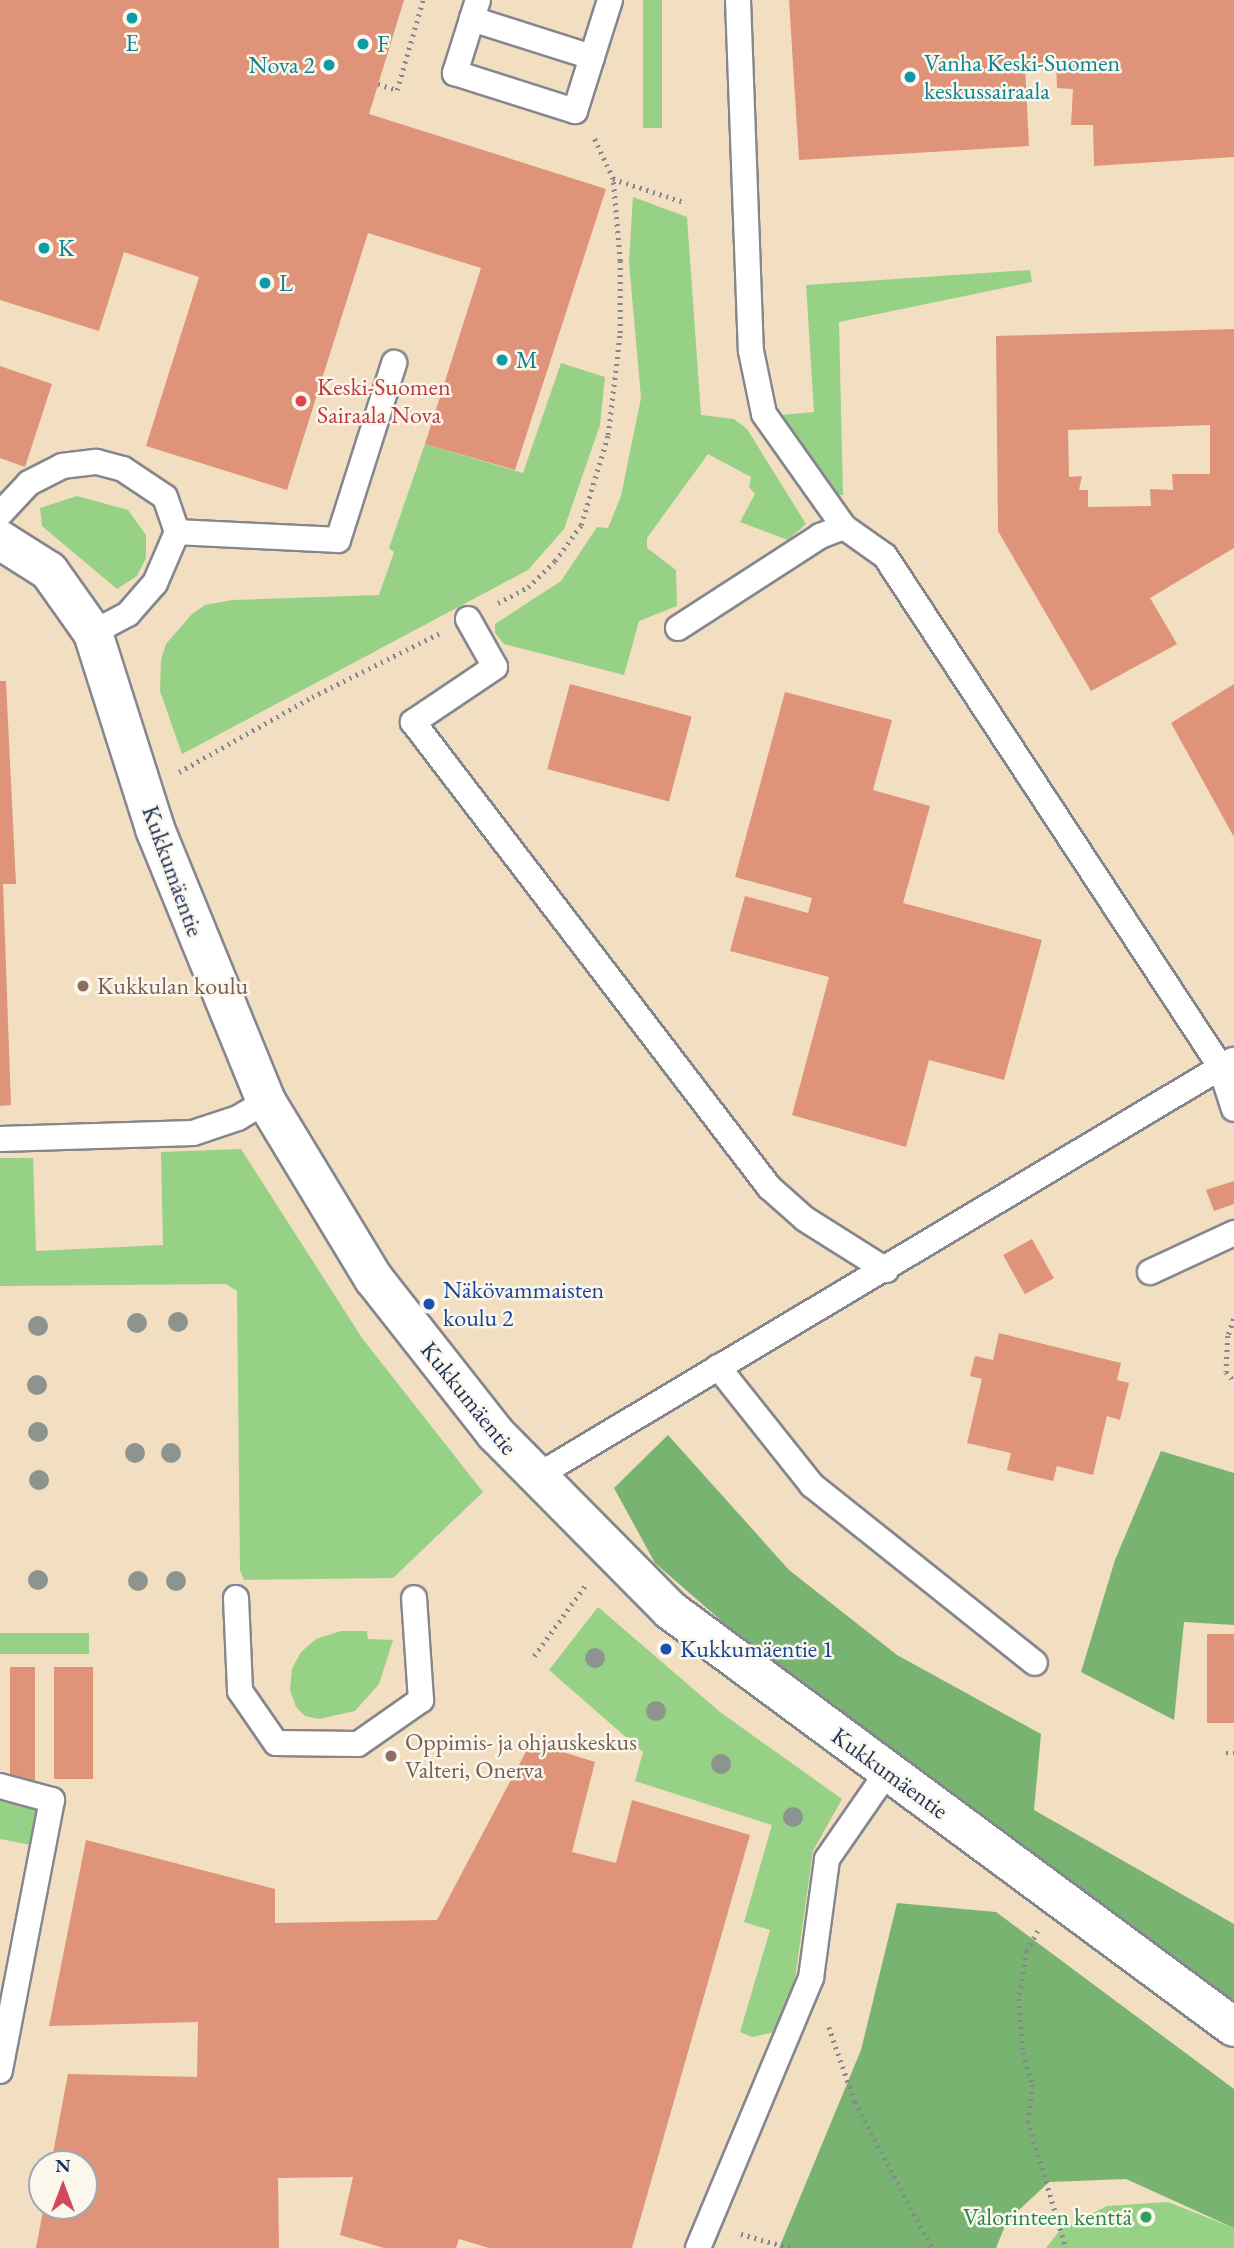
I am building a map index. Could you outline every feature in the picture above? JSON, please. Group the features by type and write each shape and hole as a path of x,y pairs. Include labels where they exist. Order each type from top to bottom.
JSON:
{"street":[{"name":"Kukkumäentie","path":"0,540 49,571 93,633 159,842 266,1101 374,1279 495,1433 670,1610 1234,2027"}],"lane":[{"path":"592,57 475,9 455,73 575,111 610,0"},
{"path":"738,0 751,352 764,414 844,527 885,556 1227,1063 1234,1109"},
{"path":"177,532 338,540 394,363"},
{"path":"0,514 40,477 62,466 97,462 123,469 165,497 177,532 155,583 128,614 93,633"},
{"path":"678,628 820,536 844,527"},
{"path":"468,619 495,667 413,722 761,1178 806,1219 886,1270"},
{"path":"537,1476 886,1270 1227,1063"},
{"path":"0,1139 193,1133 238,1118 266,1101"},
{"path":"1150,1272 1234,1233"},
{"path":"718,1367 812,1485 1035,1663"},
{"path":"236,1598 240,1691 276,1743 358,1744 421,1700 414,1598"},
{"path":"698,2248 811,1978 827,1858 888,1771"},
{"path":"0,1786 52,1800 0,2071"}],"path":[{"path":"378,84 397,90 423,0"},
{"path":"145,792 312,697 528,587 555,561 581,525 608,435 620,333 612,179 594,139 598,126"},
{"path":"612,179 684,202"},
{"path":"1234,1319 1226,1372 1234,1381"},
{"path":"1226,1753 1234,1753"},
{"path":"1041,1924 1027,1951 1021,1987 1022,2040 1033,2085 1028,2121 1066,2248"},
{"path":"811,1978 855,2102 932,2248"},
{"path":"709,2225 791,2248"}],"green space":[{"path":"643,0 662,0 662,128 643,128"},
{"path":"633,197 687,217 701,415 734,419 747,429 806,524 788,540 740,522 755,494 749,487 751,477 708,454 647,538 647,548 676,570 677,606 639,621 624,675 504,644 495,633 495,624 561,581 597,527 608,528 621,496 641,398 629,262"},
{"path":"1030,270 1032,282 839,322 843,495 838,495 781,415 814,412 806,285"},
{"path":"561,363 605,377 600,425 564,529 528,570 182,754 160,691 161,660 166,644 192,614 205,605 232,600 379,595 394,552 389,548 425,444 523,473"},
{"path":"77,496 128,510 146,535 146,558 137,576 117,589 42,526 40,508"},
{"path":"241,1149 362,1338 483,1492 393,1578 244,1580 240,1570 237,1291 226,1284 0,1286 0,1158 33,1158 36,1251 163,1245 161,1152"},
{"path":"668,1435 789,1570 897,1655 1041,1734 1034,1810 1234,1924 1234,2005 756,1651 655,1563 614,1488"},
{"path":"1161,1451 1234,1473 1234,1625 1184,1622 1174,1720 1081,1672 1115,1560"},
{"path":"598,1607 720,1712 842,1799 813,1851 795,1979 775,2032 752,2037 740,2032 770,1930 744,1922 772,1825 635,1781 643,1752 549,1670"},
{"path":"341,1631 367,1631 368,1639 393,1640 379,1684 355,1711 319,1719 305,1716 296,1707 290,1690 292,1669 301,1652 316,1639"},
{"path":"0,1633 89,1633 89,1654 0,1654"},
{"path":"0,1797 37,1807 31,1845 0,1839"},
{"path":"897,1903 996,1912 1234,2089 1234,2228 1126,2179 1049,2182 1007,2221 996,2248 779,2248 861,2050"},
{"name":"Valorinteen kenttä","path":"1168,2202 1234,2228 1234,2248 1046,2248 1060,2230 1107,2206"}],"building":[{"path":"0,0 404,0 369,114 606,189 515,470 425,444 481,268 368,233 287,490 146,446 199,277 124,252 99,331 0,300"},
{"name":"Vanha Keski-Suomen keskussairaala","path":"789,0 1234,0 1234,157 1094,166 1093,125 1071,125 1073,89 1057,88 1056,64 1025,66 1029,146 799,160"},
{"path":"1234,329 1234,548 1150,598 1177,644 1091,691 998,531 996,336","holes":["1210,425 1210,474 1172,474 1173,490 1150,489 1151,506 1088,507 1088,490 1079,490 1082,476 1069,477 1068,430"]},
{"path":"0,366 52,384 25,467 0,458"},
{"path":"0,681 6,681 16,884 3,884 11,1105 0,1106"},
{"path":"570,684 692,717 669,802 547,769"},
{"path":"1234,684 1234,837 1171,723"},
{"path":"785,692 892,720 873,790 930,806 903,903 1042,940 1004,1080 929,1060 906,1147 792,1115 829,977 730,951 745,896 808,913 812,898 735,877"},
{"path":"1234,1181 1234,1204 1214,1211 1206,1190"},
{"path":"1032,1239 1054,1278 1025,1294 1003,1255"},
{"path":"999,1333 1121,1363 1117,1380 1129,1383 1120,1420 1107,1416 1093,1475 1057,1466 1053,1481 1007,1470 1011,1453 967,1443 982,1379 970,1376 975,1356 993,1360"},
{"path":"1207,1634 1234,1634 1234,1723 1207,1723"},
{"path":"10,1667 35,1667 35,1780 10,1780"},
{"path":"54,1667 93,1667 93,1779 54,1779"},
{"path":"531,1742 595,1762 572,1852 616,1863 632,1800 750,1835 632,2248 489,2248 459,2239 456,2248 384,2248 340,2235 353,2177 278,2178 279,2248 36,2248 41,2220 98,2220 98,2150 54,2150 68,2074 197,2077 198,2022 49,2026 86,1840 275,1889 275,1923 437,1920"}],"place":[{"name":"E","path":"132,18"},
{"name":"F","path":"363,44"},
{"name":"Nova 2","path":"329,65"},
{"name":"Vanha Keski-Suomen keskussairaala","path":"910,77"},
{"name":"K","path":"44,248"},
{"name":"L","path":"265,283"},
{"name":"M","path":"502,360"},
{"name":"Keski-Suomen Sairaala Nova","path":"301,401"},
{"name":"Kukkulan koulu","path":"83,986"},
{"name":"Näkövammaisten koulu 2","path":"429,1304"},
{"name":"Kukkumäentie 1","path":"666,1649"},
{"name":"Oppimis- ja ohjauskeskus Valteri, Onerva","path":"391,1756"},
{"name":"Valorinteen kenttä","path":"1146,2217"}]}
